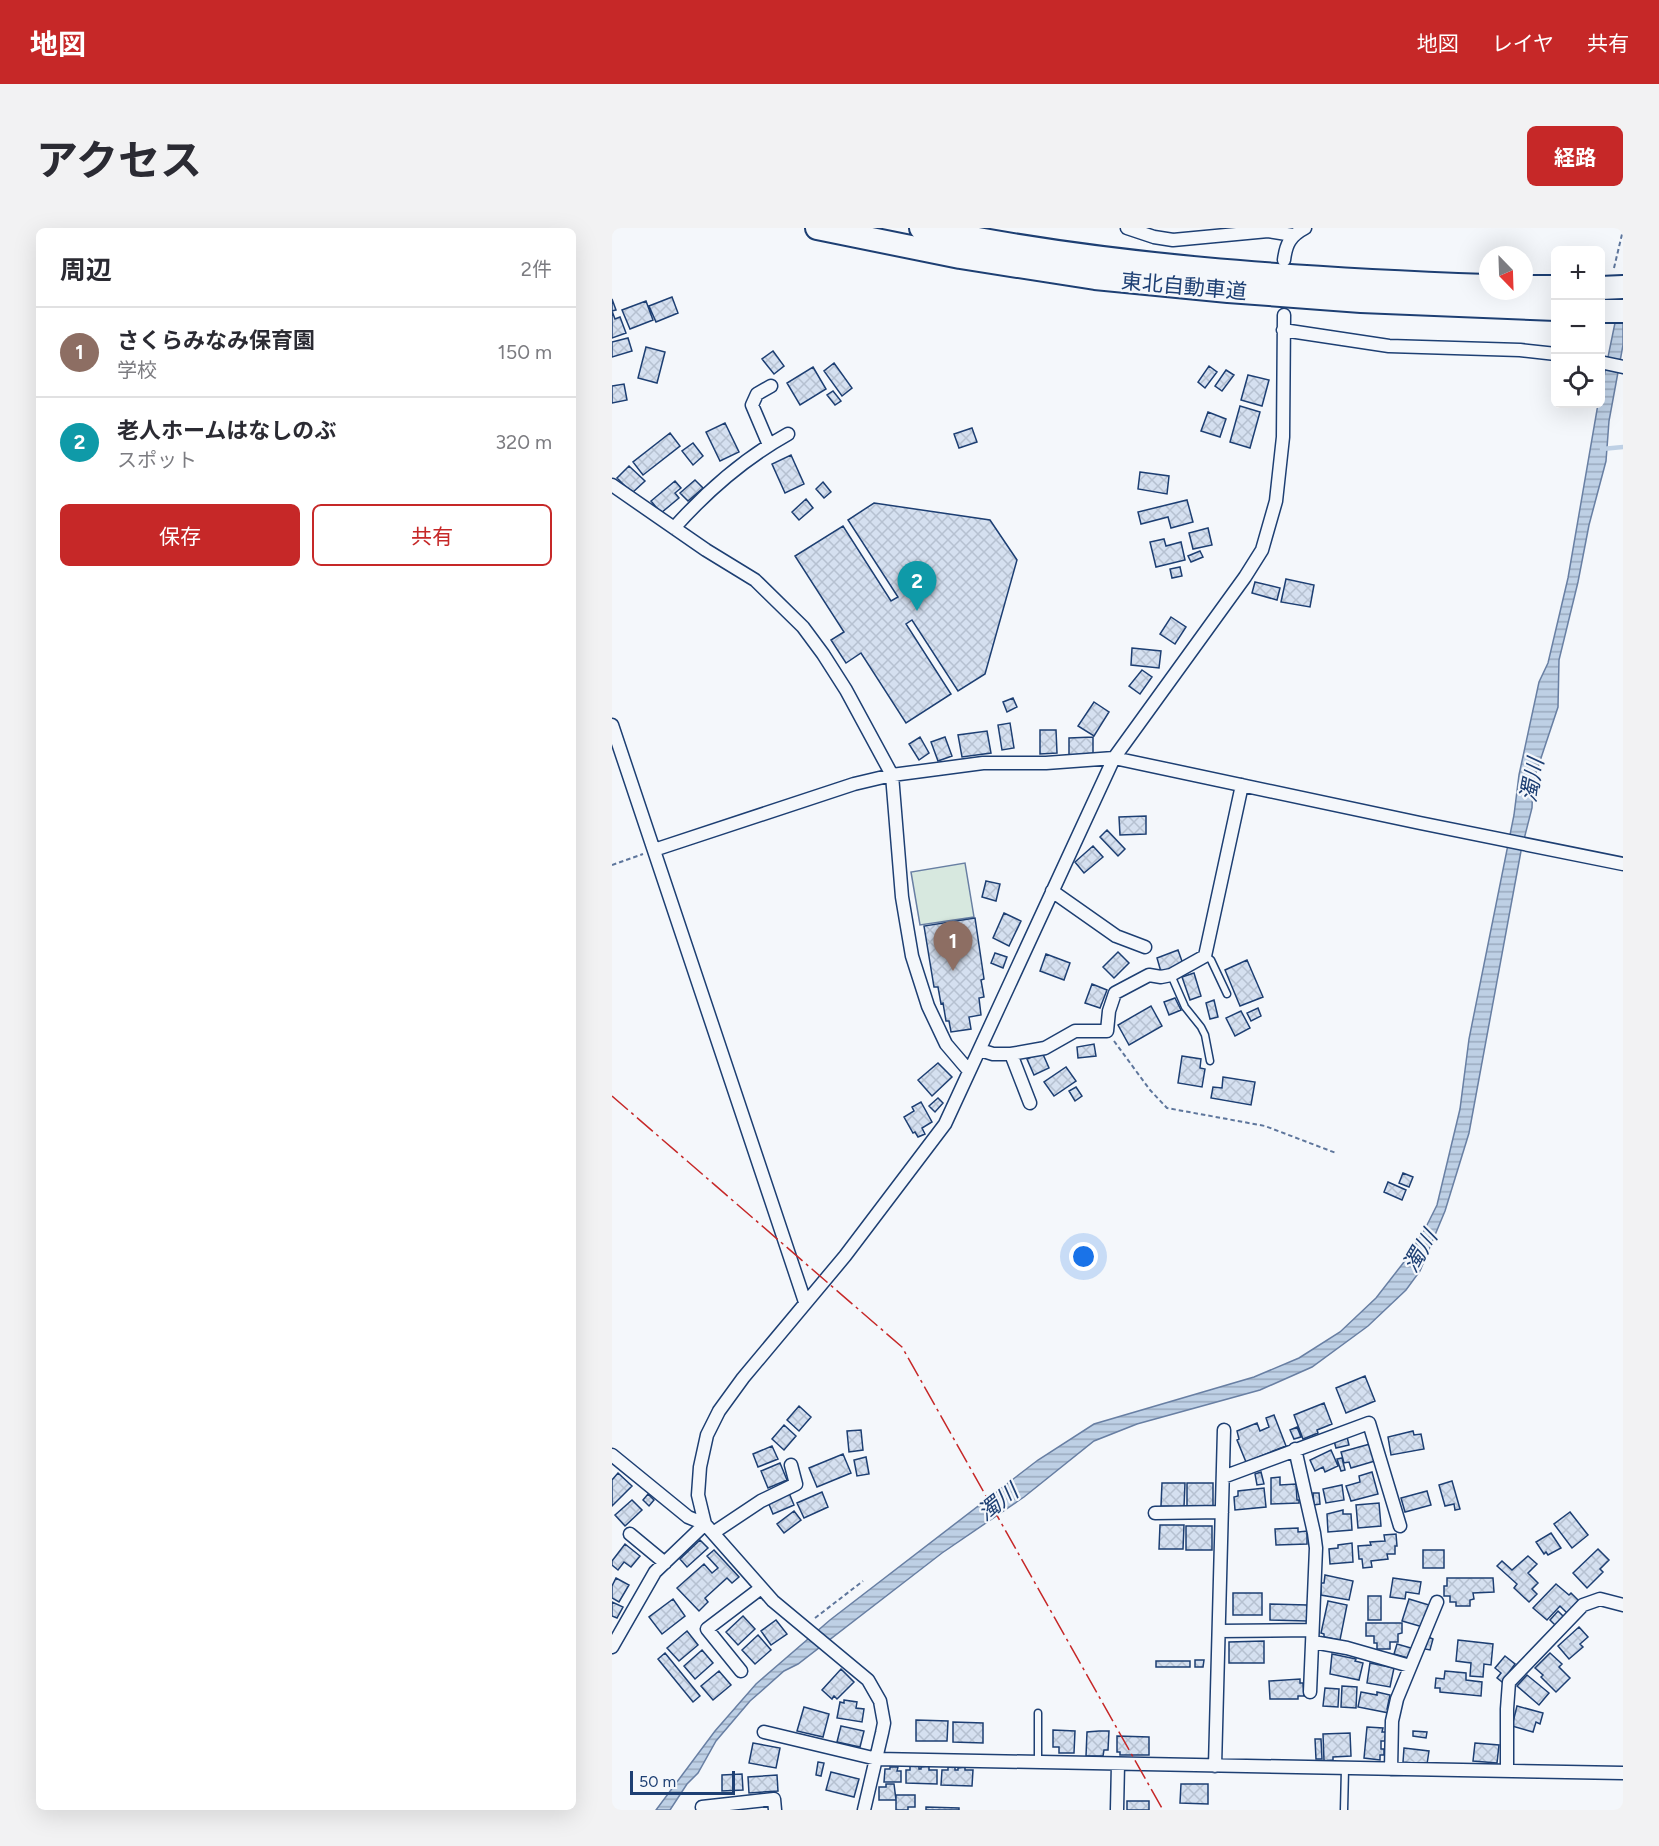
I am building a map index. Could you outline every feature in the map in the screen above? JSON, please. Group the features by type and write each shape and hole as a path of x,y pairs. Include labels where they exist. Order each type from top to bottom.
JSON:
{"highway":[{"name":"東北自動車道","path":"817,228 960,257 1095,278 1361,301 1551,309"},
{"name":"東北自動車道","path":"921,228 1106,259 1243,274 1479,286"},
{"path":"1533,287 1551,287"},
{"path":"1605,311 1623,311"}],"street":[{"path":"1127,228 1154,237 1173,240 1268,231 1293,235"},
{"path":"1284,260 1286,247 1293,235 1305,228"},
{"path":"709,1529 698,1495 700,1467 712,1423 743,1378 804,1302 845,1256 945,1124 1114,758 1245,577 1262,550 1276,501 1283,436 1284,315"},
{"path":"1284,330 1389,346 1520,350 1551,353"},
{"path":"1605,363 1623,367"},
{"path":"769,445 752,405 757,394 771,386"},
{"path":"674,528 696,503 769,445 788,434"},
{"path":"612,485 755,580 803,627 846,690 892,775 902,897 912,956 928,1006 946,1044 969,1071"},
{"path":"612,725 804,1302"},
{"path":"654,850 854,784 892,775 983,763 1046,763 1114,758 1623,864"},
{"path":"980,1050 993,1054 1011,1054 1045,1048 1075,1031 1107,1031 1109,1011 1115,993 1149,975 1172,975 1205,956 1242,785"},
{"path":"1052,891 1116,936 1145,947"},
{"path":"1011,1054 1030,1103"},
{"path":"1223,1477 1369,1423 1400,1526"},
{"path":"1215,1766 1224,1430"},
{"path":"1295,1449 1315,1540 1310,1692"},
{"path":"614,1461 709,1529 761,1588 868,1680 880,1701 884,1723 864,1810"},
{"path":"612,1647 656,1572 709,1529 796,1484 791,1465"},
{"path":"1155,1513 1222,1512"},
{"path":"630,1534 665,1563"},
{"path":"741,1671 707,1629 761,1588"},
{"path":"1507,1771 1509,1682 1583,1605 1600,1599 1623,1605"},
{"path":"1391,1769 1392,1721 1396,1699 1437,1602"},
{"path":"1219,1630 1312,1636 1410,1666"},
{"path":"764,1732 877,1759 1623,1773"},
{"path":"1118,1764 1118,1810"},
{"path":"702,1807 774,1799 775,1810"}],"lane":[{"path":"1205,956 1211,960 1227,994"},
{"path":"1172,975 1185,1007 1205,1035 1210,1061"},
{"path":"1038,1713 1038,1762"},
{"path":"1344,1810 1345,1768"}],"path":[{"path":"1610,284 1623,230"},
{"path":"612,865 654,850"},
{"path":"1107,1031 1149,1090 1167,1108 1265,1126 1336,1153"},
{"path":"805,1628 863,1581"}],"shaded area":[{"path":"965,863 974,917 920,925 911,872"}],"water":[{"name":"濁川","path":"1623,284 1623,345 1609,421 1606,461 1589,525 1559,660 1558,707 1533,782 1532,808 1521,851 1469,1133 1445,1211 1420,1271 1406,1290 1368,1326 1312,1367 1260,1390 1137,1424 1094,1441 1024,1497 942,1553 798,1664 784,1671 750,1701 716,1741 698,1773 687,1784 670,1810 656,1810 715,1731 756,1684 830,1620 1038,1460 1094,1424 1254,1377 1299,1358 1340,1332 1376,1298 1404,1262 1437,1205 1460,1109 1469,1039 1514,815 1519,775 1539,682 1548,663 1568,578 1597,408 1605,408 1605,372"}],"building":[{"path":"672,297 678,313 656,322 649,306"},
{"path":"612,299 616,310 612,311"},
{"path":"646,301 653,320 630,329 622,310"},
{"path":"612,311 615,319 620,317 626,333 612,338"},
{"path":"628,338 632,351 612,357 612,342"},
{"path":"646,347 665,352 657,383 638,378"},
{"path":"773,351 784,366 774,374 762,359"},
{"path":"834,363 852,388 842,396 824,371"},
{"path":"1209,366 1217,372 1205,388 1198,382"},
{"path":"813,367 826,389 800,405 787,383"},
{"path":"1226,370 1234,375 1222,391 1215,386"},
{"path":"1248,375 1269,380 1262,406 1241,400"},
{"path":"624,384 627,400 612,403 612,386"},
{"path":"833,391 841,401 835,405 827,395"},
{"path":"1240,406 1260,412 1250,448 1230,442"},
{"path":"1208,412 1226,419 1220,437 1201,431"},
{"path":"725,423 739,452 720,461 706,432"},
{"path":"972,428 977,442 959,448 954,434"},
{"path":"670,433 680,446 643,475 633,462"},
{"path":"693,443 703,456 693,465 682,451"},
{"path":"791,455 804,484 785,493 772,464"},
{"path":"629,466 645,481 632,493 617,478"},
{"path":"1140,472 1169,476 1167,494 1138,489"},
{"path":"695,480 703,488 688,501 680,493"},
{"path":"675,481 681,488 675,493 679,498 661,513 651,501"},
{"path":"823,482 831,492 824,498 816,489"},
{"path":"806,499 813,508 799,520 792,512"},
{"path":"1187,500 1193,522 1171,528 1168,517 1141,524 1138,512"},
{"path":"874,503 990,520 1017,560 985,674 958,691 912,620 906,624 951,694 906,723 861,653 846,663 831,640 844,632 795,556 843,526 891,601 898,597 848,520"},
{"path":"1208,528 1212,545 1193,549 1189,533"},
{"path":"1164,539 1166,546 1181,542 1185,560 1156,567 1150,542"},
{"path":"1200,551 1203,557 1191,562 1188,556"},
{"path":"1180,567 1182,576 1172,578 1170,569"},
{"path":"1286,579 1314,585 1310,607 1281,602"},
{"path":"1255,582 1280,588 1277,600 1252,593"},
{"path":"1171,617 1186,627 1175,644 1160,634"},
{"path":"1132,648 1161,651 1159,668 1131,665"},
{"path":"1142,670 1152,677 1140,694 1129,686"},
{"path":"1013,698 1017,707 1007,712 1003,702"},
{"path":"1094,702 1109,712 1094,736 1078,726"},
{"path":"1010,723 1014,748 1002,750 998,725"},
{"path":"1040,730 1056,730 1057,753 1040,754"},
{"path":"987,731 991,753 962,757 958,735"},
{"path":"920,737 929,753 919,760 909,744"},
{"path":"945,737 952,756 938,761 931,742"},
{"path":"1093,737 1093,754 1069,755 1069,738"},
{"path":"1146,816 1146,834 1120,835 1119,817"},
{"path":"1107,830 1125,849 1118,856 1100,837"},
{"path":"1093,846 1103,857 1084,873 1075,862"},
{"path":"986,881 1000,884 996,901 982,897"},
{"path":"1004,913 1021,921 1009,946 993,938"},
{"path":"975,918 984,979 981,980 984,997 979,998 981,1015 969,1017 971,1029 951,1032 949,1021 946,1021 943,1003 941,1004 938,987 934,987 924,926"},
{"path":"1178,950 1183,964 1161,972 1157,958"},
{"path":"1118,952 1129,963 1114,978 1103,967"},
{"path":"995,953 1007,957 1003,968 991,963"},
{"path":"1046,954 1070,963 1064,980 1040,971"},
{"path":"1247,960 1263,997 1240,1006 1225,970"},
{"path":"1194,973 1201,996 1190,1000 1182,977"},
{"path":"1092,984 1107,990 1100,1008 1085,1003"},
{"path":"1175,998 1181,1010 1169,1015 1164,1002"},
{"path":"1214,1000 1218,1017 1210,1019 1206,1003"},
{"path":"1151,1006 1162,1026 1129,1045 1118,1025"},
{"path":"1258,1008 1261,1016 1251,1021 1247,1013"},
{"path":"1241,1011 1250,1028 1235,1036 1226,1018"},
{"path":"1094,1044 1096,1056 1078,1058 1077,1047"},
{"path":"1042,1052 1049,1068 1034,1075 1027,1059"},
{"path":"1182,1056 1201,1059 1200,1068 1205,1069 1202,1087 1178,1083"},
{"path":"938,1063 952,1077 932,1096 918,1080"},
{"path":"1066,1067 1076,1081 1054,1096 1044,1082"},
{"path":"1223,1077 1255,1082 1251,1105 1211,1098 1213,1087 1222,1088"},
{"path":"1076,1087 1082,1096 1075,1101 1069,1091"},
{"path":"938,1098 943,1103 935,1112 929,1106"},
{"path":"921,1102 932,1122 922,1128 925,1134 918,1137 915,1132 913,1133 904,1117 914,1111 912,1107"},
{"path":"1403,1173 1413,1177 1409,1187 1399,1183"},
{"path":"1388,1182 1406,1190 1402,1200 1384,1192"},
{"path":"1365,1376 1375,1401 1346,1413 1336,1388"},
{"path":"1324,1403 1332,1424 1303,1439 1294,1415"},
{"path":"799,1406 811,1417 799,1431 787,1420"},
{"path":"1274,1415 1286,1446 1246,1462 1237,1440 1239,1439 1237,1431 1257,1423 1260,1431 1269,1427 1266,1418"},
{"path":"784,1425 796,1436 784,1450 772,1439"},
{"path":"1297,1427 1301,1437 1294,1439 1290,1430"},
{"path":"861,1430 863,1450 849,1452 847,1431"},
{"path":"1413,1431 1414,1435 1421,1434 1424,1449 1391,1455 1388,1437"},
{"path":"1347,1437 1349,1445 1336,1448 1334,1441"},
{"path":"1370,1444 1375,1461 1351,1468 1349,1462 1344,1463 1341,1452"},
{"path":"772,1446 778,1459 758,1467 753,1454"},
{"path":"1331,1450 1338,1466 1325,1472 1323,1467 1315,1471 1310,1460"},
{"path":"843,1454 851,1473 817,1487 809,1468"},
{"path":"866,1457 869,1474 857,1476 854,1460"},
{"path":"1342,1458 1345,1470 1341,1471 1337,1459"},
{"path":"780,1463 787,1480 768,1488 761,1471"},
{"path":"1261,1472 1264,1484 1257,1485 1255,1474"},
{"path":"1372,1472 1378,1494 1351,1501 1346,1486 1360,1482 1359,1476"},
{"path":"618,1473 632,1486 612,1506 612,1480"},
{"path":"1280,1477 1280,1485 1296,1484 1299,1503 1271,1504 1271,1478"},
{"path":"1452,1481 1460,1509 1455,1510 1454,1504 1445,1506 1439,1485"},
{"path":"1162,1483 1185,1483 1184,1507 1161,1506"},
{"path":"1187,1483 1213,1483 1213,1507 1187,1507"},
{"path":"1342,1485 1344,1500 1326,1503 1323,1489"},
{"path":"1264,1488 1266,1507 1235,1510 1234,1497 1238,1496 1238,1491"},
{"path":"1427,1491 1431,1505 1405,1512 1401,1498"},
{"path":"822,1492 828,1507 804,1518 797,1503"},
{"path":"789,1493 794,1505 773,1514 768,1502"},
{"path":"1313,1493 1319,1493 1320,1504 1314,1505"},
{"path":"648,1494 654,1500 649,1506 643,1500"},
{"path":"632,1500 642,1510 625,1526 615,1515"},
{"path":"1379,1503 1381,1526 1358,1528 1356,1505"},
{"path":"1343,1510 1343,1514 1351,1514 1352,1530 1328,1532 1327,1514"},
{"path":"794,1511 801,1520 784,1533 777,1524"},
{"path":"1570,1512 1588,1535 1572,1548 1554,1524"},
{"path":"1160,1525 1184,1525 1183,1549 1159,1549"},
{"path":"1186,1526 1212,1526 1212,1550 1186,1550"},
{"path":"1298,1528 1298,1532 1307,1531 1307,1544 1276,1545 1275,1529"},
{"path":"1551,1533 1561,1548 1548,1555 1546,1552 1544,1554 1536,1542"},
{"path":"1396,1534 1395,1554 1387,1554 1388,1559 1371,1561 1372,1567 1363,1568 1362,1559 1359,1559 1358,1546 1385,1541 1384,1535"},
{"path":"700,1540 708,1548 687,1567 680,1559"},
{"path":"1352,1543 1353,1562 1330,1564 1329,1549"},
{"path":"625,1544 640,1556 631,1567 624,1562 618,1570 612,1565 612,1561"},
{"path":"1598,1549 1609,1560 1600,1569 1603,1572 1587,1588 1573,1573"},
{"path":"714,1550 739,1577 732,1583 727,1578 705,1598 708,1602 699,1611 677,1588 704,1564 712,1573 718,1568 707,1556"},
{"path":"1423,1550 1444,1550 1444,1568 1423,1568"},
{"path":"1528,1556 1537,1564 1528,1573 1538,1583 1532,1589 1537,1594 1529,1602 1514,1588 1517,1584 1497,1566 1502,1561 1512,1570"},
{"path":"1325,1575 1353,1581 1349,1600 1321,1595 1321,1583 1324,1583"},
{"path":"616,1578 629,1585 619,1602 612,1598 612,1586"},
{"path":"1393,1578 1421,1582 1419,1594 1406,1592 1405,1599 1390,1597"},
{"path":"1447,1578 1493,1578 1494,1592 1473,1593 1474,1599 1470,1600 1470,1606 1456,1606 1456,1602 1450,1602 1450,1596 1444,1596"},
{"path":"1556,1584 1579,1601 1567,1613 1560,1606 1547,1620 1533,1608"},
{"path":"1233,1593 1262,1593 1262,1615 1233,1615"},
{"path":"1368,1596 1381,1596 1381,1620 1368,1620"},
{"path":"673,1599 685,1616 662,1634 649,1617"},
{"path":"1409,1599 1429,1605 1423,1627 1402,1621"},
{"path":"1328,1601 1347,1605 1340,1640 1324,1637 1321,1633"},
{"path":"612,1602 623,1607 617,1618 612,1616"},
{"path":"1270,1604 1307,1605 1307,1621 1270,1620"},
{"path":"1558,1611 1564,1617 1556,1626 1550,1620"},
{"path":"743,1616 755,1629 738,1645 726,1632"},
{"path":"776,1620 787,1634 771,1645 761,1631"},
{"path":"1366,1623 1402,1623 1402,1633 1398,1634 1398,1642 1390,1642 1390,1649 1377,1649 1374,1636 1366,1636"},
{"path":"1579,1627 1588,1637 1580,1644 1583,1647 1569,1659 1558,1646"},
{"path":"687,1631 698,1645 679,1661 667,1648"},
{"path":"758,1635 771,1650 755,1664 742,1650"},
{"path":"1428,1637 1433,1639 1430,1650 1425,1649"},
{"path":"1458,1640 1493,1644 1491,1665 1484,1664 1483,1677 1470,1676 1471,1663 1456,1661"},
{"path":"1264,1641 1264,1663 1229,1663 1229,1642"},
{"path":"1397,1644 1411,1648 1408,1658 1394,1654"},
{"path":"702,1650 713,1663 695,1679 684,1666"},
{"path":"665,1653 700,1696 693,1702 658,1659"},
{"path":"1550,1653 1562,1664 1559,1667 1570,1678 1556,1692 1535,1668"},
{"path":"1332,1654 1356,1659 1355,1661 1363,1663 1359,1680 1330,1674"},
{"path":"1505,1656 1515,1664 1502,1682 1497,1678 1501,1673 1495,1668"},
{"path":"1195,1660 1204,1660 1203,1667 1195,1667"},
{"path":"1156,1661 1190,1661 1190,1667 1156,1667"},
{"path":"1370,1663 1394,1668 1390,1687 1367,1683"},
{"path":"841,1669 854,1682 837,1699 834,1696 832,1699 822,1690"},
{"path":"719,1671 731,1685 713,1700 701,1686"},
{"path":"1445,1671 1466,1673 1466,1680 1482,1682 1481,1696 1440,1692 1440,1688 1435,1688 1436,1678 1444,1679"},
{"path":"1527,1675 1549,1693 1539,1705 1517,1686"},
{"path":"1300,1679 1300,1683 1303,1683 1304,1696 1298,1696 1298,1699 1270,1699 1269,1681"},
{"path":"1342,1686 1357,1687 1356,1708 1341,1707"},
{"path":"1325,1688 1339,1689 1338,1707 1323,1706"},
{"path":"1361,1692 1390,1695 1387,1709 1389,1713 1358,1707"},
{"path":"844,1700 857,1702 856,1708 864,1709 862,1722 837,1718 840,1702 844,1703"},
{"path":"1517,1706 1543,1713 1540,1724 1536,1722 1533,1732 1512,1726"},
{"path":"804,1707 829,1714 823,1737 797,1731"},
{"path":"916,1720 948,1721 947,1741 916,1741"},
{"path":"953,1722 983,1723 983,1743 953,1742"},
{"path":"841,1726 864,1731 860,1747 837,1742"},
{"path":"1367,1727 1383,1728 1382,1732 1386,1732 1385,1741 1381,1741 1384,1755 1380,1755 1380,1760 1364,1758"},
{"path":"1053,1730 1075,1731 1074,1753 1059,1753 1059,1747 1053,1747"},
{"path":"1109,1731 1108,1750 1104,1750 1103,1756 1086,1756 1087,1732"},
{"path":"1413,1731 1427,1732 1426,1738 1413,1736"},
{"path":"1350,1733 1351,1756 1333,1757 1333,1760 1324,1761 1323,1734"},
{"path":"1117,1736 1149,1737 1149,1755 1120,1755 1120,1752 1117,1752"},
{"path":"1315,1739 1321,1739 1322,1759 1316,1759"},
{"path":"753,1743 780,1748 776,1768 749,1763"},
{"path":"1475,1743 1499,1745 1497,1763 1473,1761"},
{"path":"1404,1748 1429,1751 1427,1764 1403,1762"},
{"path":"818,1762 824,1763 821,1776 816,1775"},
{"path":"910,1766 919,1766 921,1769 921,1767 929,1766 929,1770 937,1770 937,1784 906,1783 906,1770 910,1770"},
{"path":"890,1767 898,1767 897,1771 901,1771 901,1782 884,1782 885,1769 890,1769"},
{"path":"948,1767 955,1767 955,1770 965,1767 965,1770 973,1770 972,1786 941,1785 942,1770 948,1770"},
{"path":"831,1772 859,1779 854,1797 826,1790"},
{"path":"742,1774 743,1790 722,1791 722,1775"},
{"path":"777,1775 778,1791 749,1793 748,1777"},
{"path":"886,1784 894,1784 896,1800 879,1800 879,1787 886,1787"},
{"path":"1181,1784 1208,1784 1208,1804 1180,1803"},
{"path":"896,1795 915,1795 915,1807 908,1807 908,1810 896,1810"},
{"path":"1127,1801 1149,1801 1149,1810 1127,1810"},
{"path":"926,1807 959,1808 959,1810 926,1810"}],"waterway":[{"path":"1602,449 1623,447"}],"power":[{"path":"612,1096 902,1347 1163,1810"}],"place":[{"name":"老人ホームはなしのぶ","path":"917,611"},
{"name":"さくらみなみ保育園","path":"953,971"}]}
